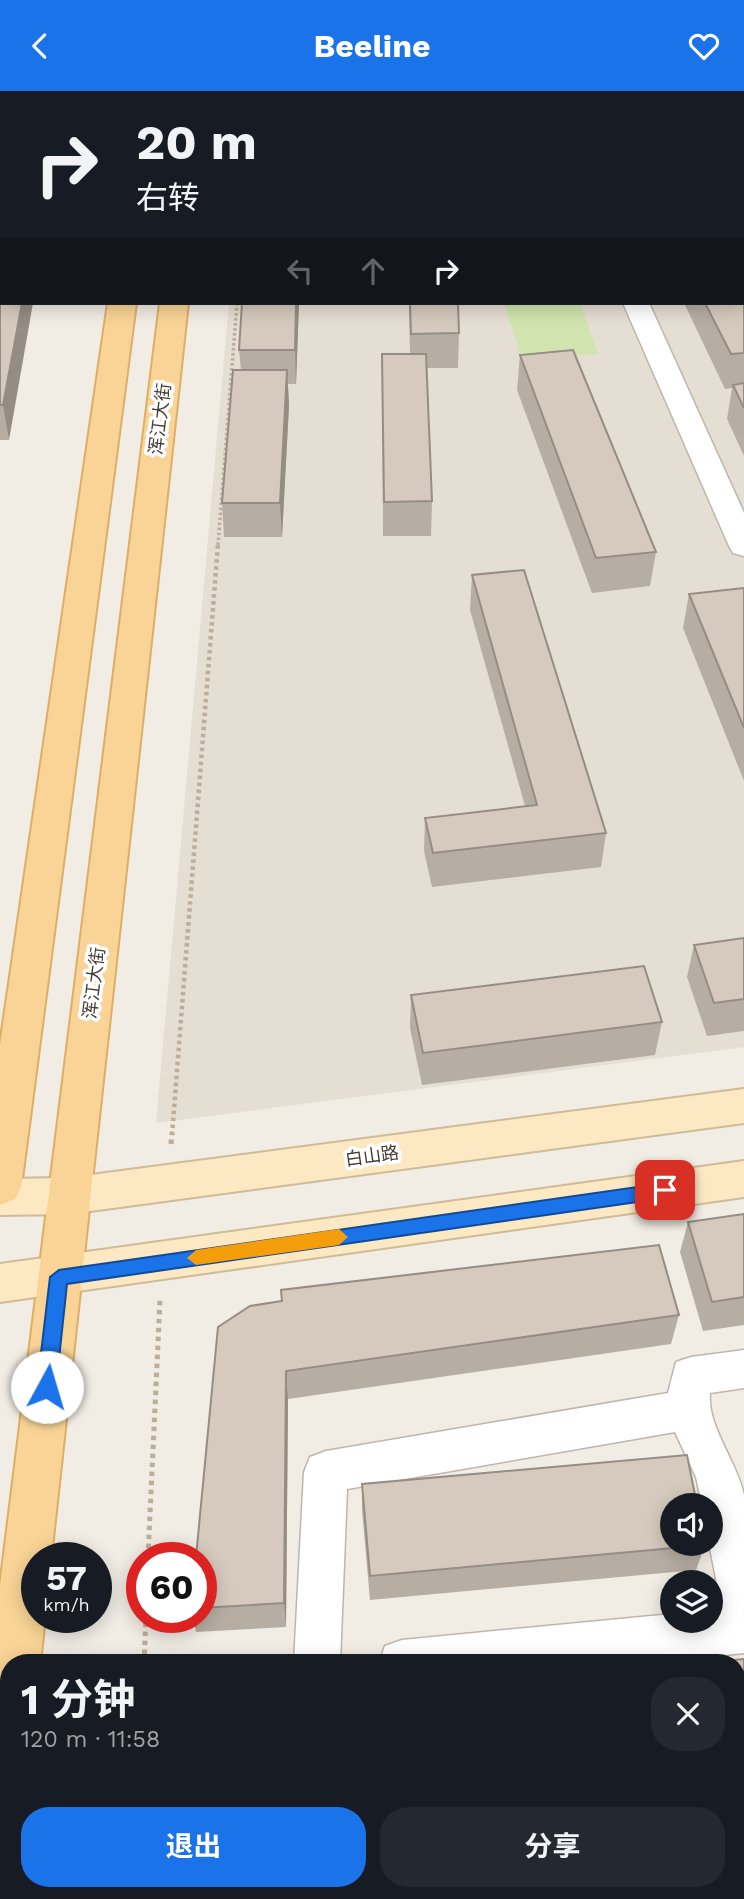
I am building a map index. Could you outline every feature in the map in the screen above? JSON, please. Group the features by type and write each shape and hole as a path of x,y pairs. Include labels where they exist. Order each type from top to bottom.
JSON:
{"main road":[{"path":"0,1187 122,305"},
{"name":"浑江大街","path":"16,1654 174,305"}],"street":[{"path":"637,305 744,546"},
{"name":"白山路","path":"0,1197 68,1196 744,1106"},
{"path":"0,1283 162,1263 744,1179"},
{"path":"744,1369 691,1376 687,1411 719,1476 744,1606"},
{"path":"317,1654 326,1472 687,1411"},
{"path":"495,1654 744,1630"}],"path":[{"path":"168,1183 237,305"},
{"path":"149,1542 162,1263"},
{"path":"144,1654 145,1633"}],"shaded area":[{"path":"229,305 744,305 744,1047 156,1123"}],"green space":[{"path":"505,305 581,305 598,354 522,360"}],"building":[{"path":"0,305 22,305 3,405 0,405"},
{"path":"242,305 296,305 295,350 239,350"},
{"path":"410,305 458,305 459,333 411,334"},
{"path":"706,305 744,305 744,353 731,354"},
{"path":"573,350 656,552 596,558 520,355"},
{"path":"382,354 426,354 432,501 384,502"},
{"path":"233,370 287,370 280,503 222,503"},
{"path":"744,383 744,408 733,385"},
{"path":"524,570 606,833 433,853 425,818 537,805 472,575"},
{"path":"744,588 744,728 689,594"},
{"path":"744,938 744,999 714,1003 694,945"},
{"path":"644,966 662,1022 423,1053 411,995"},
{"path":"744,1214 744,1297 712,1302 688,1222"},
{"path":"659,1245 679,1315 286,1371 284,1603 217,1607 217,1542 197,1542 218,1327 250,1306 282,1301 281,1290"},
{"path":"687,1455 695,1493 660,1493 660,1549 370,1576 362,1484"}],"slow traffic":[{"path":"196,1258 339,1237"}],"route":[{"path":"47,1387 59,1277 665,1190"}]}
